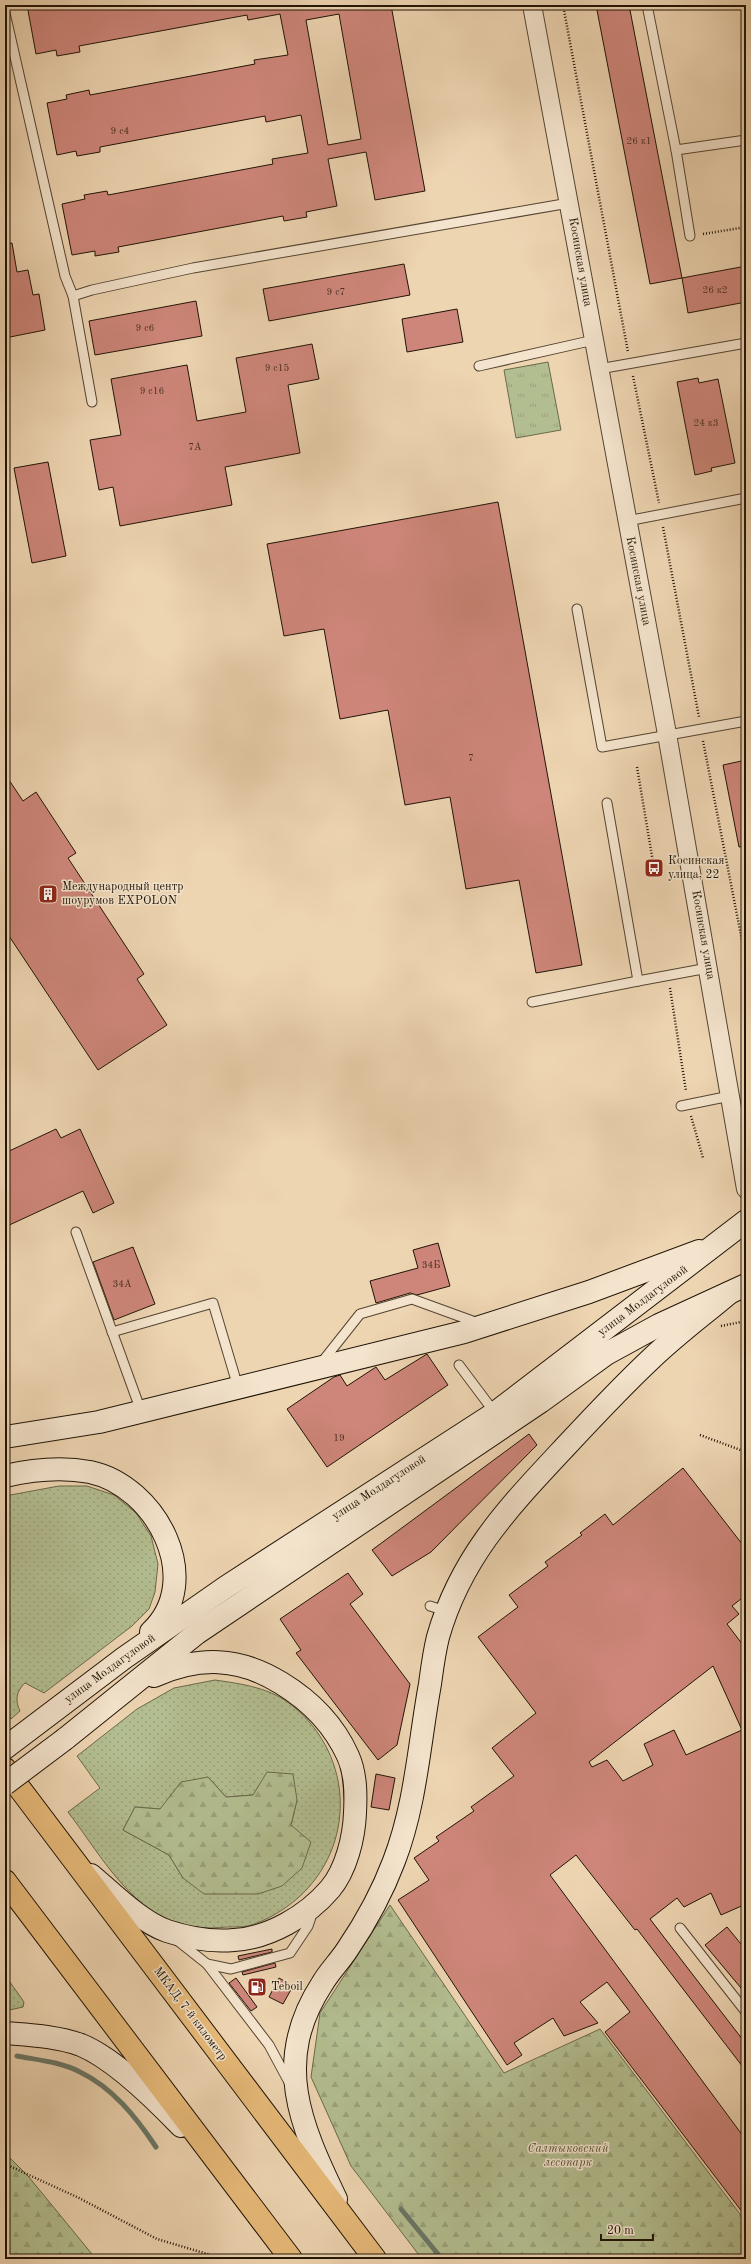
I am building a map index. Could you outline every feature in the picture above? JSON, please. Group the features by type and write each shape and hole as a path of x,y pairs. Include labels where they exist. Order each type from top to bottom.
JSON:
{"highway":[{"name":"МКАД, 7-й километр","path":"5,1769 375,2259"},
{"path":"5,1881 291,2259"}],"main road":[{"name":"улица Молдагуловой","path":"5,1748 124,1658 226,1587 495,1413 746,1221"},
{"path":"5,1437 99,1422 484,1326 589,1292 717,1244"},
{"name":"улица Молдагуловой","path":"5,1784 198,1634 540,1402 606,1354 659,1325 737,1289"},
{"path":"347,2222 310,2144 297,2097 294,2066 299,2032 307,2009 372,1910 394,1861 412,1804 437,1641 438,1609 508,1508 652,1358 737,1289"},
{"path":"5,1476 58,1469 90,1472 118,1484 140,1500 157,1520 170,1547 175,1575 173,1600 161,1623 124,1658"},
{"path":"74,1860 127,1907 165,1930 195,1938 234,1940 271,1932 303,1913 330,1889 347,1859 355,1824 356,1789 348,1756 328,1723 300,1694 268,1675 236,1663 204,1662 178,1666 131,1687"},
{"path":"5,2033 52,2037 74,2043 111,2064 159,2104 220,2166"}],"street":[{"name":"Косинская улица","path":"532,5 667,734 730,1096 744,1159 746,1189"}],"lane":[{"path":"647,5 676,150 690,236"},
{"path":"5,13 65,276 73,296 92,402"},
{"path":"676,150 746,140"},
{"path":"73,296 92,290 193,268 569,203"},
{"path":"479,366 594,340"},
{"path":"599,369 746,343"},
{"path":"627,521 746,498"},
{"path":"577,609 602,747 667,734 746,721"},
{"path":"607,803 638,981"},
{"path":"532,1002 708,968"},
{"path":"685,1106 730,1096"},
{"path":"76,1232 141,1411"},
{"path":"318,1368 360,1314 412,1299 484,1326"},
{"path":"112,1332 213,1303 238,1388"},
{"path":"459,1365 495,1413"},
{"path":"207,1964 231,1969 290,1953 308,1926 316,1902"},
{"path":"680,1928 746,2012"},
{"path":"165,1930 207,1964 269,2045 297,2097"}],"path":[{"path":"563,5 630,363 661,514 746,961"},
{"path":"690,236 746,227"},
{"path":"638,767 654,868"},
{"path":"668,976 685,1106 703,1158"},
{"path":"700,1435 746,1452"},
{"path":"5,2164 79,2198 157,2239 224,2259"}],"green space":[{"path":"548,362 561,430 516,438 504,370"},
{"path":"59,1486 87,1486 114,1495 136,1513 151,1536 158,1564 155,1592 149,1609 132,1626 44,1693 25,1683 17,1696 17,1704 20,1711 11,1719 5,1711 5,1496"},
{"path":"215,1680 246,1685 276,1695 294,1707 314,1727 328,1751 337,1776 340,1802 338,1828 330,1853 317,1877 298,1898 287,1907 255,1924 243,1927 203,1928 187,1926 165,1919 136,1898 123,1885 68,1812 100,1788 77,1756 137,1709 174,1688","holes":["208,1777 226,1797 253,1795 297,1800 291,1825 183,1878 169,1855 123,1830 135,1807 160,1809"]},
{"path":"267,1772 293,1774 297,1800 291,1825 311,1842 302,1868 282,1886 258,1894 204,1894 183,1878 169,1855 123,1830 135,1807 160,1809 181,1782 208,1777 226,1797 253,1795"},
{"name":"Салтыковский лесопарк","path":"390,1905 504,2073 600,2029 746,2222 746,2259 422,2259 351,2166 311,2077 320,2013"},
{"path":"5,1975 24,2002 23,2007 5,2011"},
{"path":"5,2153 28,2176 96,2259 5,2259"}],"building":[{"path":"27,5 391,5 425,191 375,200 366,152 328,159 337,206 306,212 307,217 284,221 283,216 118,247 119,252 95,256 95,251 72,255 62,204 85,199 84,195 107,191 108,195 273,164 272,159 308,153 301,115 266,122 265,116 100,147 100,152 77,156 76,151 57,155 47,103 67,99 66,95 89,90 90,95 255,64 254,60 288,55 280,14 248,20 247,15 79,46 80,52 57,56 56,50 36,54","holes":["339,14 361,139 328,145 306,20"]},
{"path":"596,5 629,5 682,278 650,284"},
{"path":"12,243 17,272 28,270 33,295 39,294 45,330 5,338 5,244"},
{"path":"404,264 410,295 269,321 263,289"},
{"path":"746,266 746,302 688,313 682,278"},
{"path":"196,301 202,336 95,355 89,321"},
{"path":"457,309 463,342 407,352 402,319"},
{"path":"312,344 319,379 288,385 300,453 225,467 232,505 120,526 113,487 99,490 90,440 121,435 111,379 187,365 197,421 246,412 236,358"},
{"path":"698,378 699,383 718,379 735,463 711,468 712,471 695,475 677,382"},
{"path":"48,462 66,556 32,563 14,468"},
{"path":"498,502 582,965 536,973 519,880 466,889 450,797 405,805 388,710 340,719 324,629 284,636 267,544"},
{"path":"746,760 746,846 739,847 723,765"},
{"name":"Международный центр шоурумов EXPOLON","path":"5,774 23,801 36,792 76,853 68,858 144,974 137,979 167,1025 98,1070 5,930"},
{"path":"56,1129 61,1138 80,1129 114,1203 93,1213 83,1191 5,1227 5,1153"},
{"path":"438,1243 450,1286 417,1295 410,1293 376,1303 370,1281 418,1268 413,1250"},
{"path":"133,1247 155,1304 114,1320 93,1262"},
{"path":"427,1354 448,1385 327,1467 287,1409 334,1377 340,1375 347,1386 376,1367 385,1380"},
{"path":"529,1434 537,1445 431,1552 392,1576 372,1550"},
{"path":"683,1468 746,1549 746,1595 732,1606 739,1614 727,1624 746,1649 746,1904 721,1915 711,1893 684,1907 677,1898 650,1919 746,2044 746,2071 637,1929 635,1930 576,1855 550,1875 746,2140 746,2217 605,2032 630,2012 607,1982 580,2002 598,2023 564,2036 553,2018 514,2043 522,2055 507,2065 398,1900 429,1880 414,1858 439,1841 436,1837 474,1811 471,1807 514,1776 492,1748 536,1713 478,1637 518,1607 509,1595 548,1566 545,1562 582,1535 580,1533 605,1514 613,1525","holes":["713,1666 742,1730 686,1755 674,1730 644,1744 653,1765 623,1781 607,1760 592,1767 589,1762"]},
{"path":"348,1573 363,1594 350,1604 410,1684 397,1745 378,1760 296,1653 301,1650 280,1619"},
{"path":"376,1774 395,1778 389,1810 371,1807"},
{"path":"727,1927 746,1950 746,1994 705,1945"},
{"path":"272,1949 272,1952 239,1960 238,1956"},
{"path":"275,1963 276,1967 243,1975 242,1972"},
{"path":"236,1978 257,2007 251,2011 229,1983"},
{"path":"279,1978 293,1986 283,2004 269,1997"}],"waterway":[{"path":"17,2056 65,2066 80,2072 103,2086 132,2114 156,2147"},
{"path":"401,2209 442,2259"}],"place":[{"name":"Косинская улица, 22","path":"654,868"},
{"name":"Международный центр шоурумов EXPOLON","path":"48,894"},
{"name":"Teboil","path":"257,1987"}]}
